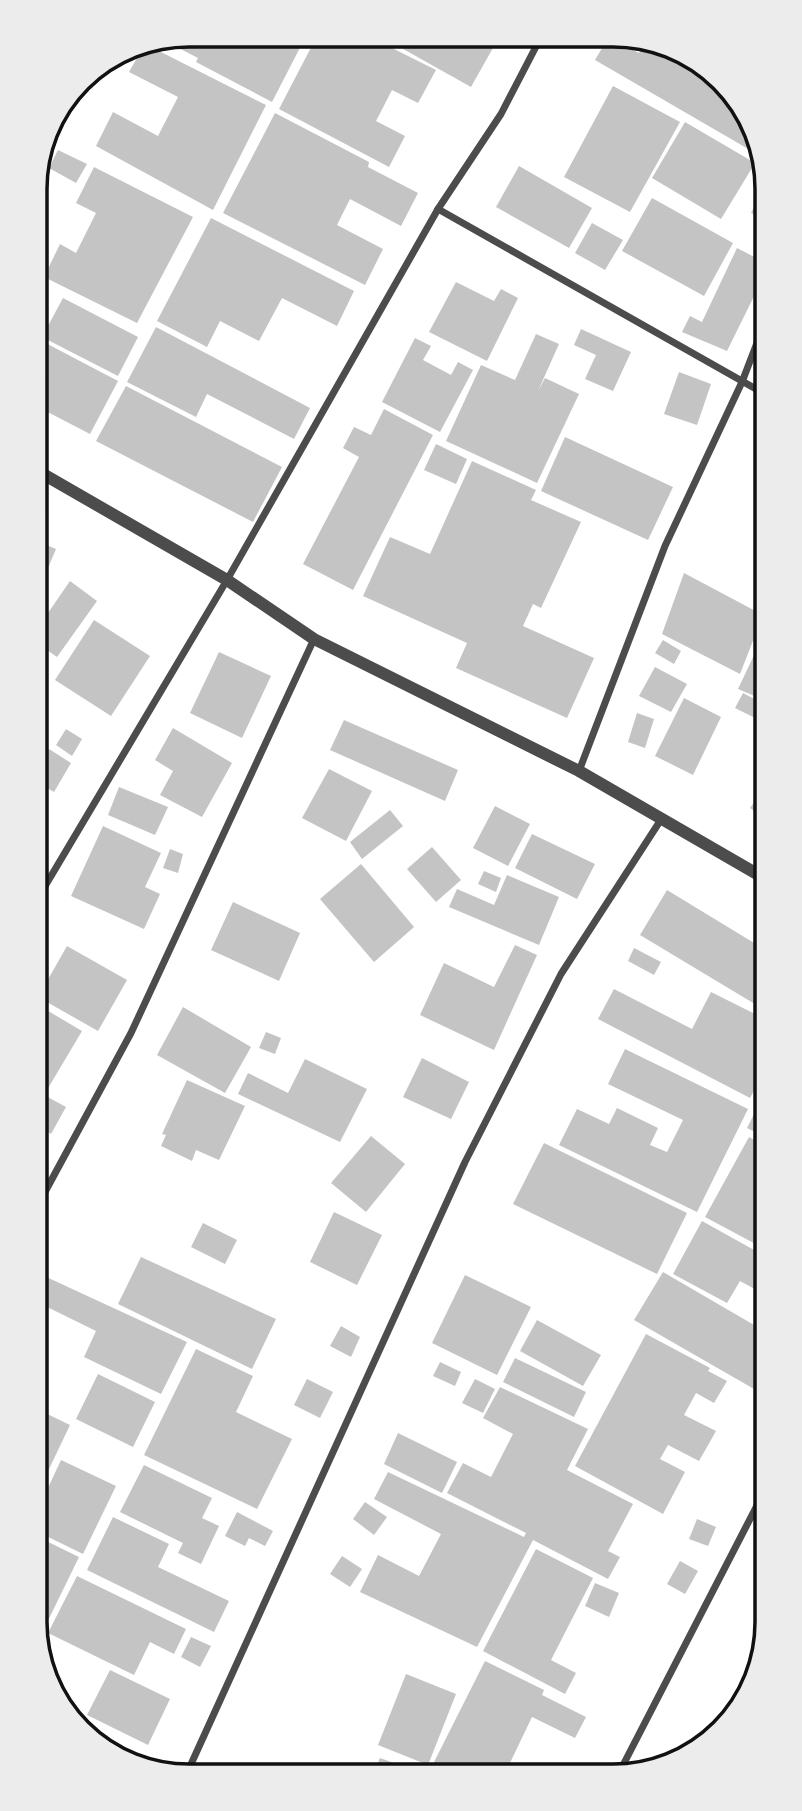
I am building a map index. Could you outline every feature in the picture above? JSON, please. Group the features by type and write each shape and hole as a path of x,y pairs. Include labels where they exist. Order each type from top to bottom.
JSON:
{"street":[{"path":"48,882 227,580 439,209 501,114 536,47"},
{"path":"439,209 755,389"},
{"path":"579,771 665,546 742,382 755,348"},
{"path":"48,477 227,580 314,639 579,771 755,872"},
{"path":"47,1188 131,1033 314,639"},
{"path":"191,1764 465,1162 561,974 663,818"},
{"path":"624,1763 754,1511"}],"building":[{"path":"401,47 493,47 471,87"},
{"path":"603,47 630,49 639,53 641,50 676,62 692,71 726,103 736,118 749,150 595,60"},
{"path":"179,48 300,48 272,102 196,62 198,58"},
{"path":"311,48 391,48 436,70 418,103 392,90 376,121 405,136 389,167 279,109"},
{"path":"158,51 266,105 213,210 96,146 113,112 158,136 178,97 129,72 138,57"},
{"path":"613,86 680,122 630,212 564,177"},
{"path":"275,113 369,162 368,167 418,193 401,226 350,199 337,225 383,249 365,285 223,213"},
{"path":"685,122 752,161 753,166 721,219 652,178"},
{"path":"58,150 87,164 76,183 49,168"},
{"path":"519,166 592,208 569,248 496,207"},
{"path":"94,167 193,217 137,323 48,279 48,269 60,244 76,253 96,213 76,203"},
{"path":"652,198 733,243 704,296 622,251"},
{"path":"211,218 354,291 337,326 282,298 259,341 220,321 207,347 157,321"},
{"path":"592,223 623,240 605,270 575,253"},
{"path":"737,248 755,257 755,294 727,351 682,332 690,316 702,322"},
{"path":"456,282 494,301 501,289 518,298 487,361 429,332"},
{"path":"63,298 138,337 118,376 48,340 48,326"},
{"path":"156,327 310,408 294,439 207,394 196,417 127,382"},
{"path":"581,329 631,352 613,391 585,379 596,355 574,345"},
{"path":"536,334 559,344 538,391 545,378 579,394 537,483 446,441 481,365 515,380"},
{"path":"415,338 431,346 423,360 451,375 458,362 473,370 440,432 382,402"},
{"path":"48,344 118,381 90,434 48,412"},
{"path":"679,372 711,384 697,425 664,414"},
{"path":"126,386 282,467 253,522 96,441"},
{"path":"384,409 433,435 353,590 303,564 359,457 343,448 354,427 371,435"},
{"path":"565,437 673,487 648,540 541,491"},
{"path":"436,444 467,459 456,484 424,470"},
{"path":"472,461 536,490 531,500 581,522 541,608 533,604 523,626 594,658 567,718 456,668 467,643 363,596 390,537 430,554"},
{"path":"48,546 56,549 48,569"},
{"path":"684,573 755,611 755,636 740,674 662,634"},
{"path":"70,581 97,601 57,657 48,650 48,613"},
{"path":"94,620 150,656 111,716 55,680"},
{"path":"663,640 681,651 674,664 655,653"},
{"path":"219,652 271,676 242,738 190,713"},
{"path":"755,654 755,696 738,689"},
{"path":"655,667 687,684 671,712 639,696"},
{"path":"743,693 755,699 755,718 735,708"},
{"path":"684,698 721,717 693,775 655,756"},
{"path":"637,713 654,719 645,748 628,742"},
{"path":"344,720 458,770 445,801 330,750"},
{"path":"173,728 232,763 202,817 160,795 173,771 155,760"},
{"path":"66,729 82,739 72,756 56,745"},
{"path":"49,749 71,763 54,792 48,788"},
{"path":"329,769 372,791 346,841 302,818"},
{"path":"119,787 168,807 155,835 108,815"},
{"path":"495,806 530,824 508,866 473,848"},
{"path":"390,810 403,826 362,859 350,842"},
{"path":"103,826 161,853 145,887 160,894 144,929 71,896"},
{"path":"532,834 595,864 577,899 515,868"},
{"path":"432,847 461,880 436,902 407,869"},
{"path":"170,849 183,854 178,873 163,868"},
{"path":"361,864 414,927 374,962 320,899"},
{"path":"484,871 501,878 496,892 478,884"},
{"path":"507,875 559,897 539,945 449,907 457,889 494,905"},
{"path":"667,890 754,943 754,1004 640,935"},
{"path":"233,902 300,933 279,981 211,950"},
{"path":"515,945 537,955 494,1050 420,1015 444,963 494,987"},
{"path":"67,946 127,980 98,1031 47,1002 47,980"},
{"path":"634,948 661,962 654,975 628,961"},
{"path":"614,989 692,1029 711,992 754,1014 754,1090 750,1098 598,1019"},
{"path":"183,1007 251,1047 225,1093 157,1055"},
{"path":"47,1011 82,1031 47,1089"},
{"path":"266,1032 281,1038 275,1054 259,1048"},
{"path":"625,1049 748,1109 697,1212 559,1145 577,1109 609,1124 617,1108 658,1128 650,1145 667,1152 683,1120 608,1084"},
{"path":"422,1058 469,1082 451,1119 403,1097"},
{"path":"305,1059 367,1089 340,1142 238,1094 248,1073 288,1093"},
{"path":"187,1080 245,1106 219,1160 196,1150 192,1161 161,1146 166,1135 162,1134"},
{"path":"47,1097 66,1107 51,1134 47,1132"},
{"path":"754,1113 754,1132 747,1128"},
{"path":"371,1136 405,1164 366,1212 331,1183"},
{"path":"749,1137 754,1140 754,1243 705,1217"},
{"path":"544,1143 687,1213 657,1274 513,1204"},
{"path":"334,1212 382,1235 357,1285 310,1262"},
{"path":"702,1221 754,1250 754,1289 740,1281 727,1303 673,1274"},
{"path":"203,1223 237,1240 225,1264 191,1247"},
{"path":"141,1257 276,1319 252,1369 118,1304"},
{"path":"663,1272 754,1325 754,1389 634,1320"},
{"path":"465,1275 531,1307 497,1375 432,1343"},
{"path":"47,1277 187,1342 161,1394 84,1357 96,1331 47,1307"},
{"path":"537,1320 601,1355 583,1386 520,1351"},
{"path":"341,1326 360,1337 351,1357 330,1346"},
{"path":"646,1334 710,1368 708,1371 727,1381 714,1403 696,1393 684,1415 716,1431 699,1461 668,1445 660,1459 685,1472 663,1514 575,1466"},
{"path":"196,1349 253,1376 236,1412 292,1439 257,1509 144,1455"},
{"path":"515,1358 586,1392 574,1417 503,1382"},
{"path":"440,1362 461,1372 455,1386 433,1376"},
{"path":"98,1374 155,1402 133,1447 76,1419"},
{"path":"307,1379 333,1392 320,1418 294,1405"},
{"path":"475,1379 495,1389 483,1413 462,1403"},
{"path":"500,1387 588,1429 567,1470 633,1504 608,1551 620,1557 608,1579 533,1540 477,1647 360,1592 378,1555 419,1576 441,1534 374,1499 388,1472 524,1537 526,1533 447,1493 463,1463 491,1477 513,1434 483,1418"},
{"path":"47,1414 70,1425 47,1473"},
{"path":"398,1433 457,1462 442,1493 384,1464"},
{"path":"61,1460 116,1486 83,1554 47,1536 47,1490"},
{"path":"144,1465 212,1498 202,1518 219,1526 201,1564 178,1553 183,1543 120,1512"},
{"path":"365,1502 387,1517 374,1535 353,1519"},
{"path":"237,1512 273,1531 265,1546 249,1538 245,1546 225,1536"},
{"path":"113,1517 169,1544 158,1567 229,1601 214,1632 87,1570"},
{"path":"697,1519 716,1527 708,1546 689,1539"},
{"path":"47,1541 79,1557 47,1623"},
{"path":"536,1549 593,1578 551,1660 576,1673 565,1694 483,1651"},
{"path":"342,1556 362,1569 350,1587 330,1574"},
{"path":"680,1561 698,1571 685,1594 667,1584"},
{"path":"77,1576 186,1629 174,1654 150,1642 134,1675 48,1633"},
{"path":"595,1583 619,1593 609,1617 585,1606"},
{"path":"191,1637 211,1646 200,1667 181,1657"},
{"path":"485,1661 544,1690 542,1695 586,1717 575,1738 532,1717 509,1764 433,1764"},
{"path":"110,1670 170,1699 148,1745 87,1715"},
{"path":"406,1674 456,1694 428,1764 378,1745"},
{"path":"380,1758 397,1764 377,1764"}]}
